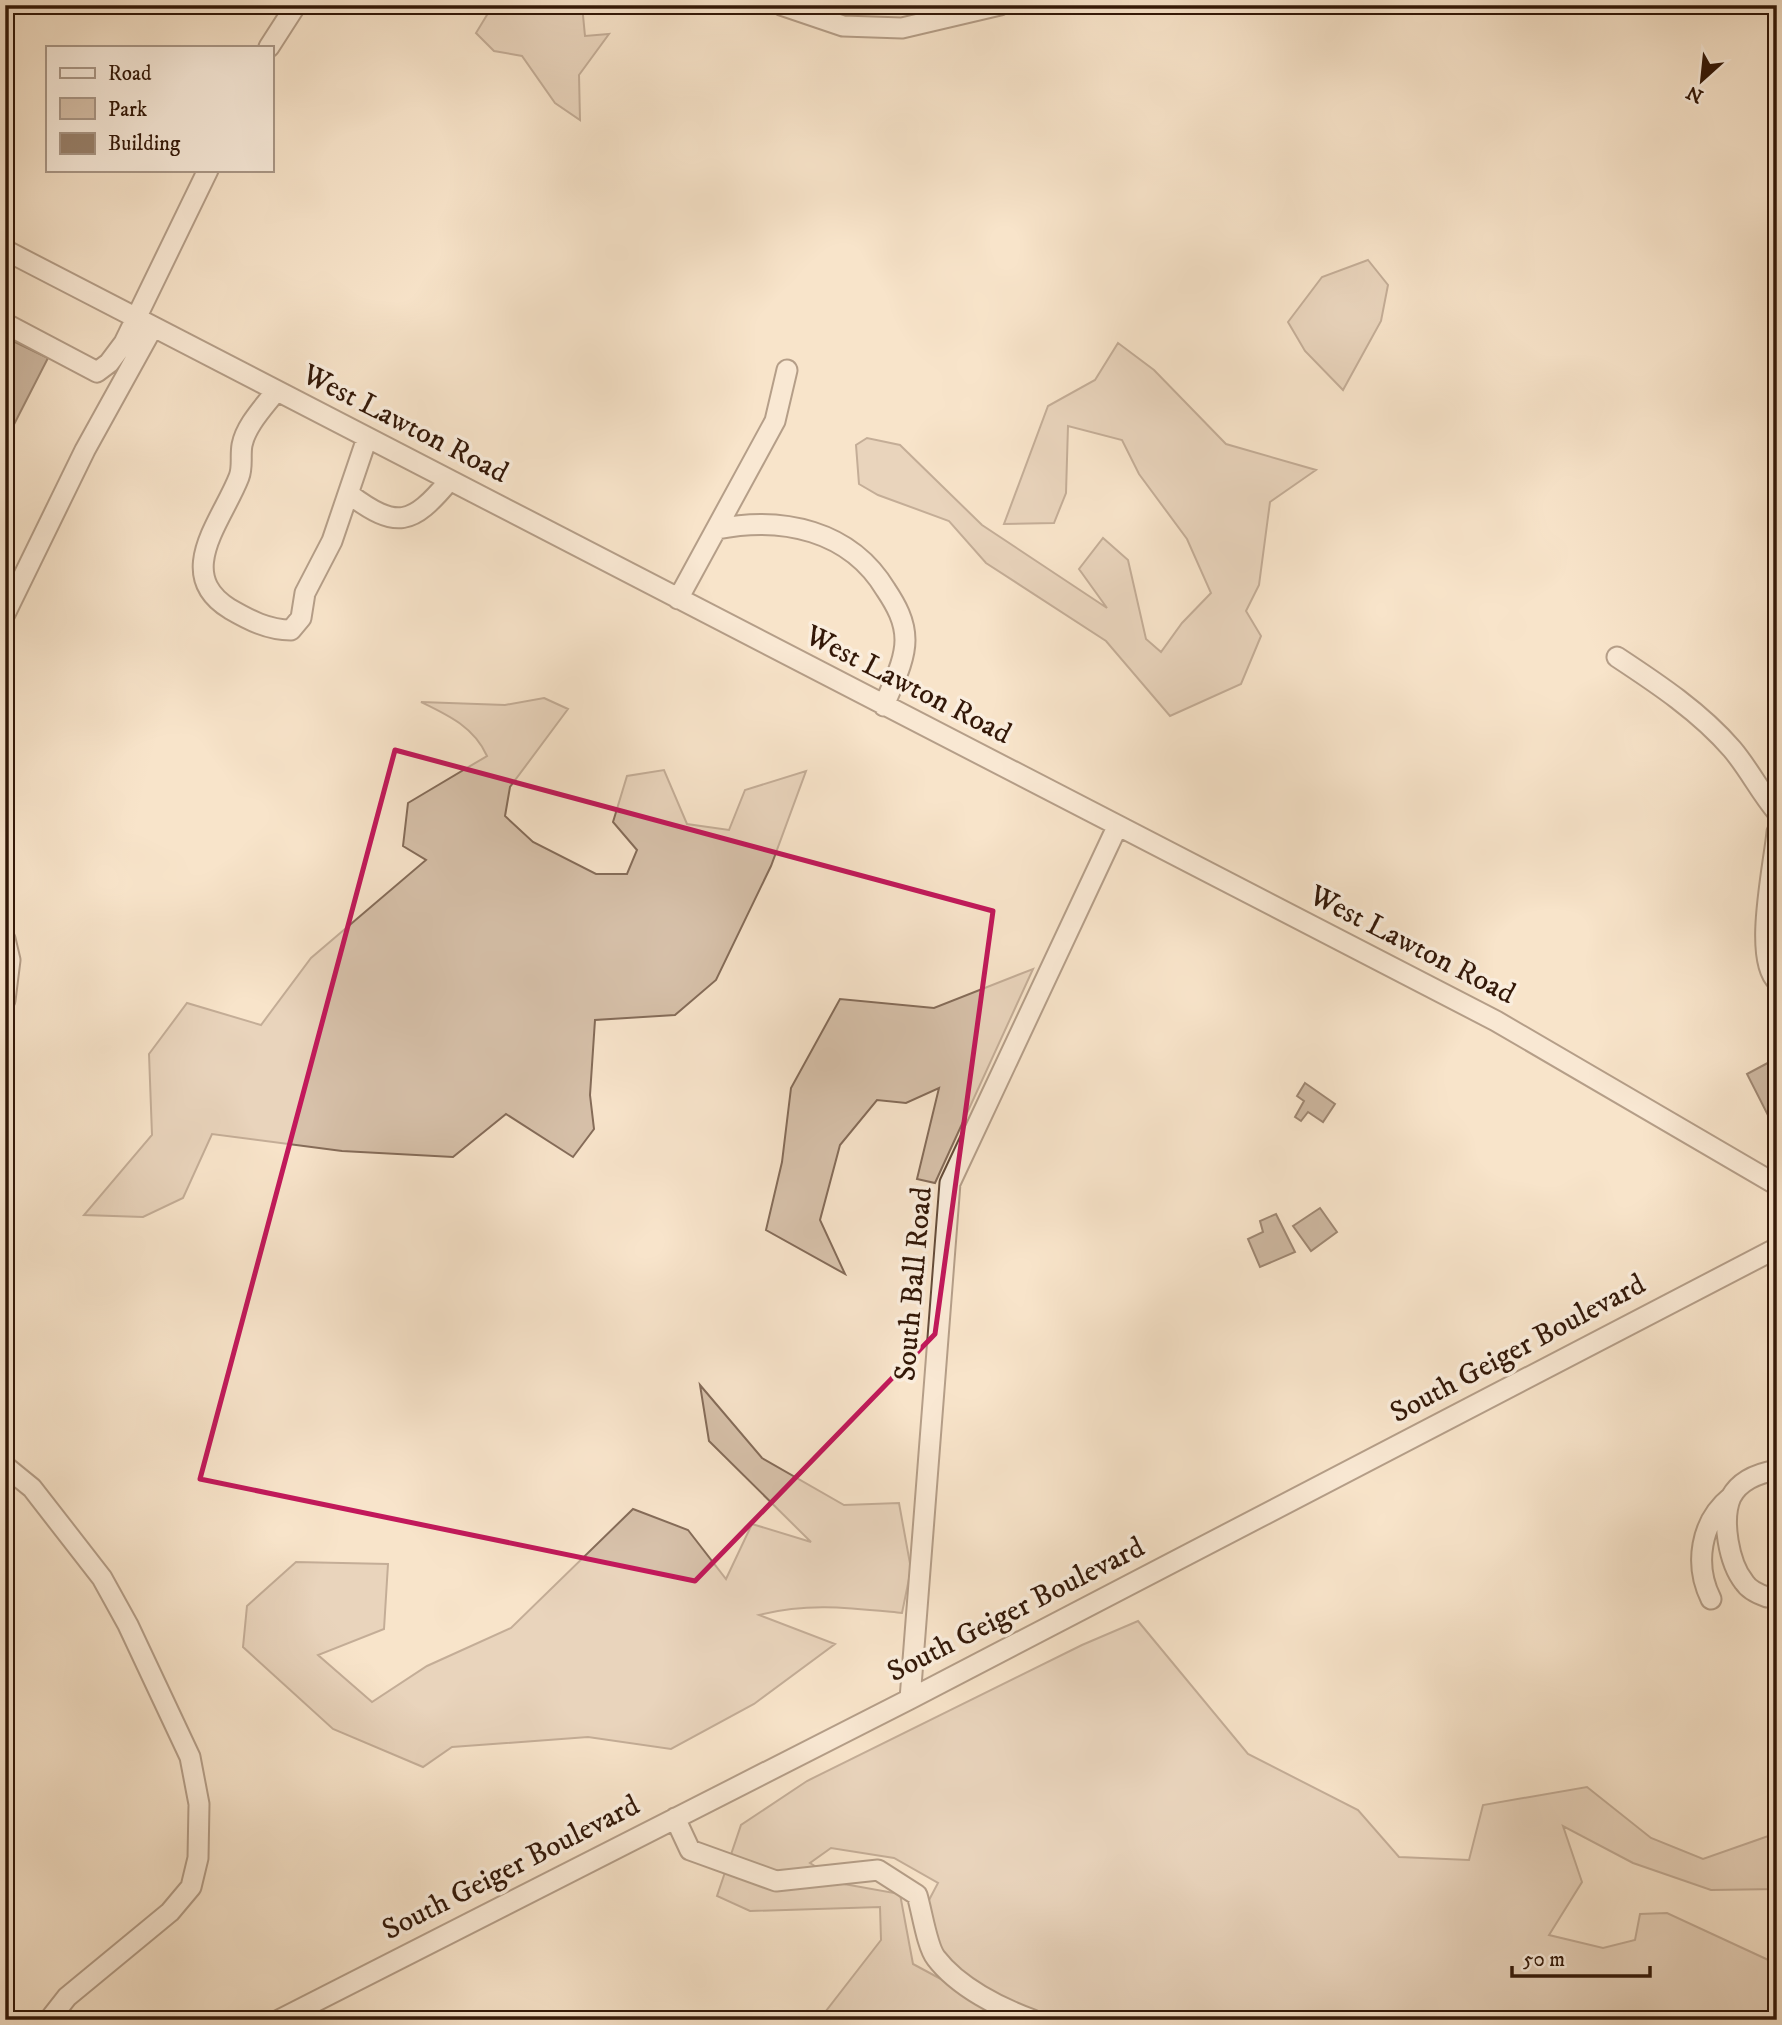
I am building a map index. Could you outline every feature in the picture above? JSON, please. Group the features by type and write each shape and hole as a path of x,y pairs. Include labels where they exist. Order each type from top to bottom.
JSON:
{"street":[{"path":"270,46 296,5"},
{"path":"781,5 843,26 902,28 1000,5"},
{"path":"5,614 103,416 145,323 207,172"},
{"name":"West Lawton Road","path":"5,250 1496,1021 1777,1185"},
{"path":"8,325 97,372 109,363 124,343 145,323"},
{"path":"678,599 775,421 786,370"},
{"path":"276,391 246,433 239,477 212,531 204,566 204,581 208,592 250,621 290,630 301,618 306,593 331,541 367,438"},
{"path":"349,494 375,513 394,519 408,519 426,508 449,481"},
{"path":"717,529 758,523 816,531 837,541 876,573 897,606 905,641 901,661 884,706"},
{"path":"1617,657 1666,690 1709,725 1733,750 1777,812"},
{"name":"South Ball Road","path":"910,1699 950,1182 1117,827"},
{"path":"1777,832 1766,928 1766,965 1777,981"},
{"path":"5,939 10,960 5,1000"},
{"name":"South Geiger Boulevard","path":"279,2020 910,1699 1777,1248"},
{"path":"5,1466 32,1488 102,1578 190,1757 199,1804 198,1858 191,1887 170,1912 67,1997 50,2020"},
{"path":"1711,1599 1700,1568 1703,1544 1713,1519 1743,1483 1755,1475 1777,1469"},
{"path":"1731,1497 1728,1524 1735,1564 1744,1583 1767,1597 1777,1594"},
{"path":"675,1818 690,1850 776,1881 878,1870 917,1895 934,1957 961,1982 988,1999 1033,2020"}],"highlighted area":[{"path":"395,750 993,911 935,1334 695,1581 200,1479"}],"green space":[{"path":"493,5 582,5 585,36 609,34 579,75 580,120 555,103 522,56 494,51 476,33"},
{"path":"1368,260 1388,285 1381,321 1343,390 1305,351 1288,322 1322,277"},
{"path":"1118,343 1154,370 1226,444 1316,470 1270,502 1259,585 1246,611 1261,636 1241,684 1170,716 1106,641 986,563 949,521 878,495 859,484 856,445 867,438 900,445 982,525 1107,608 1079,569 1103,538 1128,560 1146,639 1161,652 1182,623 1211,593 1187,539 1139,474 1122,440 1068,426 1066,493 1054,523 1004,524 1048,406 1095,380"},
{"path":"544,698 568,709 510,787 505,816 533,842 596,874 627,874 637,850 613,822 627,776 664,770 687,824 729,830 745,790 806,771 771,866 716,980 675,1015 595,1020 590,1095 594,1129 573,1157 506,1114 453,1157 342,1151 212,1134 183,1198 143,1217 84,1215 152,1135 149,1054 187,1003 261,1025 311,958 426,860 403,846 408,803 487,756 468,730 421,702 505,705"},
{"path":"1033,969 935,1183 917,1179 939,1088 906,1103 877,1100 840,1145 820,1220 845,1274 766,1230 782,1162 791,1088 840,999 934,1008"},
{"path":"700,1385 762,1458 844,1505 899,1503 911,1569 902,1613 813,1607 759,1615 835,1644 754,1704 671,1749 588,1737 452,1747 423,1767 333,1729 243,1647 247,1606 296,1562 388,1564 384,1629 318,1655 372,1702 427,1666 511,1628 633,1509 688,1530 726,1579 752,1524 811,1542 709,1441"},
{"path":"1138,1621 1248,1754 1358,1810 1399,1857 1469,1860 1483,1805 1587,1787 1651,1838 1703,1859 1777,1833 1777,1889 1711,1890 1633,1863 1563,1826 1582,1882 1549,1935 1603,1948 1635,1940 1640,1914 1667,1913 1777,1964 1777,2020 1055,2020 973,1984 939,1947 928,1902 938,1883 894,1858 831,1848 810,1863 844,1884 900,1894 913,1964 1017,2020 819,2020 881,1940 880,1907 750,1911 717,1896 741,1825 807,1781 1082,1645"}],"building":[{"path":"13,341 48,358 5,442 5,347 9,349"},
{"path":"1777,1058 1777,1131 1776,1131 1747,1074"},
{"path":"1305,1083 1335,1104 1323,1122 1308,1112 1301,1121 1295,1117 1304,1101 1297,1096"},
{"path":"1320,1208 1337,1232 1311,1251 1293,1226"},
{"path":"1276,1214 1295,1252 1260,1267 1248,1239 1263,1232 1260,1221"}]}
